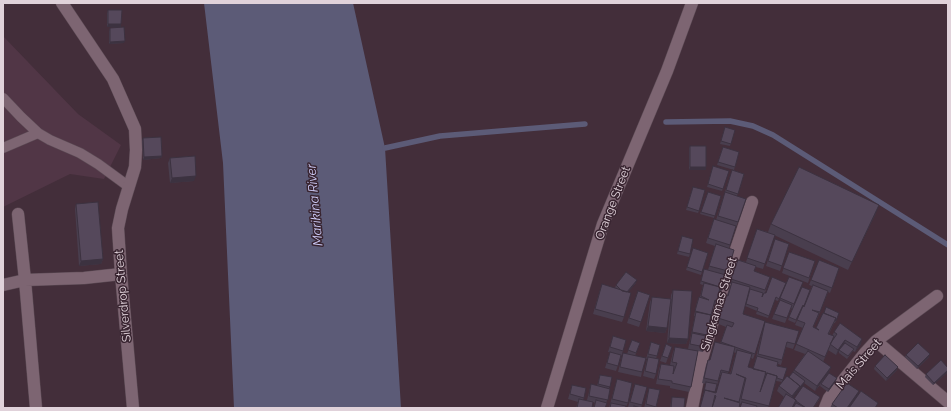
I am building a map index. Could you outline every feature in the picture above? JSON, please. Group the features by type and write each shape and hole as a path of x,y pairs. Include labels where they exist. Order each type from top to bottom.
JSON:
{"street":[{"name":"Silverdrop Street","path":"62,3 113,79 135,129 135,167 128,186 118,228 133,408"},
{"name":"Orange Street","path":"547,408 603,224 667,71 692,3"},
{"name":"Singkamas Street","path":"692,408 702,358 720,296 752,202"},
{"path":"18,214 36,408"},
{"path":"3,285 25,280 84,278 121,274"},
{"name":"Mais Street","path":"825,408 829,398 876,341 937,296"},
{"path":"876,341 948,402"}],"lane":[{"path":"3,98 38,133 80,153 128,186"},
{"path":"3,148 38,133"}],"shaded area":[{"path":"3,36 78,114 121,145 104,179 70,174 3,207"}],"water":[{"name":"Marikina River","path":"204,3 353,3 385,148 401,408 234,408 223,163"}],"building":[{"path":"108,10 122,10 121,24 108,24"},
{"path":"124,27 125,41 110,42 110,28"},
{"path":"725,127 735,130 731,144 721,141"},
{"path":"161,137 162,156 144,157 143,138"},
{"path":"690,146 706,146 706,167 690,167"},
{"path":"723,147 739,152 735,167 718,162"},
{"path":"195,156 196,176 172,178 170,158"},
{"path":"713,166 729,171 723,189 708,184"},
{"path":"799,167 879,205 852,262 771,224"},
{"path":"732,170 744,174 738,194 726,190"},
{"path":"693,187 705,190 699,211 687,207"},
{"path":"708,192 721,196 715,216 701,212"},
{"path":"725,192 746,199 738,222 718,216"},
{"path":"98,202 103,259 81,261 76,204"},
{"path":"714,219 736,226 730,245 708,238"},
{"path":"757,229 775,235 765,264 747,258"},
{"path":"682,236 693,239 690,254 678,251"},
{"path":"775,239 789,244 782,266 768,261"},
{"path":"716,244 734,250 728,271 709,266"},
{"path":"693,248 708,253 702,272 687,267"},
{"path":"789,252 815,261 809,278 783,268"},
{"path":"738,260 756,266 754,271 770,277 765,290 731,279"},
{"path":"819,260 839,268 832,288 811,280"},
{"path":"704,269 726,275 722,290 720,287 701,281"},
{"path":"626,272 637,280 627,292 622,291 616,285"},
{"path":"772,277 786,283 779,299 776,297 769,316 757,311 758,308 746,304 750,289 763,293 762,297 764,293 766,293"},
{"path":"789,277 803,282 794,304 780,298"},
{"path":"732,282 750,287 743,314 765,321 755,354 721,342 727,325 732,327 734,323 718,318 725,295 728,296"},
{"path":"704,283 720,287 717,301 715,300 711,315 695,311 699,297 709,300 701,296"},
{"path":"602,284 631,293 624,317 595,309"},
{"path":"813,285 828,291 820,312 812,310 819,313 813,327 819,330 816,328 823,313 836,318 828,334 834,336 825,357 796,344 805,323 797,320"},
{"path":"802,287 810,290 804,306 803,305 796,320 789,317"},
{"path":"673,290 692,291 688,339 669,338"},
{"path":"638,291 650,295 641,322 629,318"},
{"path":"652,297 671,299 667,328 648,326"},
{"path":"780,300 792,305 787,318 774,314"},
{"path":"826,307 839,313 836,321 836,318 824,313"},
{"path":"696,312 711,315 707,335 692,332"},
{"path":"765,322 799,331 795,344 787,342 782,360 758,354"},
{"path":"840,323 862,339 857,347 845,340 838,350 830,344 837,334 834,332"},
{"path":"692,333 706,336 705,347 690,344"},
{"path":"613,336 626,340 623,351 610,347"},
{"path":"632,340 640,343 636,353 628,350"},
{"path":"651,342 660,345 657,356 648,354"},
{"path":"715,342 735,347 729,372 721,370 718,381 704,378 708,360 710,360"},
{"path":"845,343 854,349 848,356 839,350"},
{"path":"918,343 930,354 918,366 906,355"},
{"path":"666,344 672,347 668,358 662,356"},
{"path":"675,347 698,351 691,387 672,383 672,381 658,379 661,364 674,366 673,374 677,363 672,362"},
{"path":"737,350 752,354 748,367 766,372 760,392 767,373 777,376 769,406 741,399 746,378 736,374 745,378 739,402 724,398 740,403 739,408 700,408 705,390 716,393 722,372 731,374"},
{"path":"808,351 831,367 817,386 794,370"},
{"path":"610,352 621,355 618,366 607,363"},
{"path":"623,353 646,358 642,372 620,367"},
{"path":"885,355 898,367 887,378 875,366"},
{"path":"757,356 778,362 777,366 787,368 783,380 777,378 777,376 767,373 766,375 766,372 753,369"},
{"path":"648,357 659,359 656,374 645,371"},
{"path":"941,360 948,370 934,383 926,374"},
{"path":"793,372 805,381 800,387 789,377"},
{"path":"829,373 837,378 829,389 821,384"},
{"path":"600,375 612,377 610,387 598,384"},
{"path":"787,376 800,386 792,396 779,386"},
{"path":"617,379 632,383 628,403 612,399"},
{"path":"706,382 717,384 715,392 705,390 704,392"},
{"path":"847,383 859,391 847,408 838,408 832,404"},
{"path":"591,384 610,389 608,400 589,396"},
{"path":"635,384 647,387 642,405 630,402"},
{"path":"572,385 586,388 584,398 570,394"},
{"path":"803,386 820,397 813,408 806,408 794,399"},
{"path":"649,388 660,390 656,407 646,404"},
{"path":"861,391 878,403 875,408 849,408"},
{"path":"786,394 796,400 792,408 778,408"},
{"path":"672,397 685,398 684,408 671,408"},
{"path":"579,399 593,402 592,408 577,408"},
{"path":"596,400 607,403 605,408 594,408"},
{"path":"742,402 757,406 756,408 740,408"},
{"path":"611,403 626,406 625,408 610,408"},
{"path":"796,403 806,408 793,408"}],"waterway":[{"path":"666,122 730,121 753,126 773,135 948,245"},
{"path":"385,148 440,136 585,124"}]}
